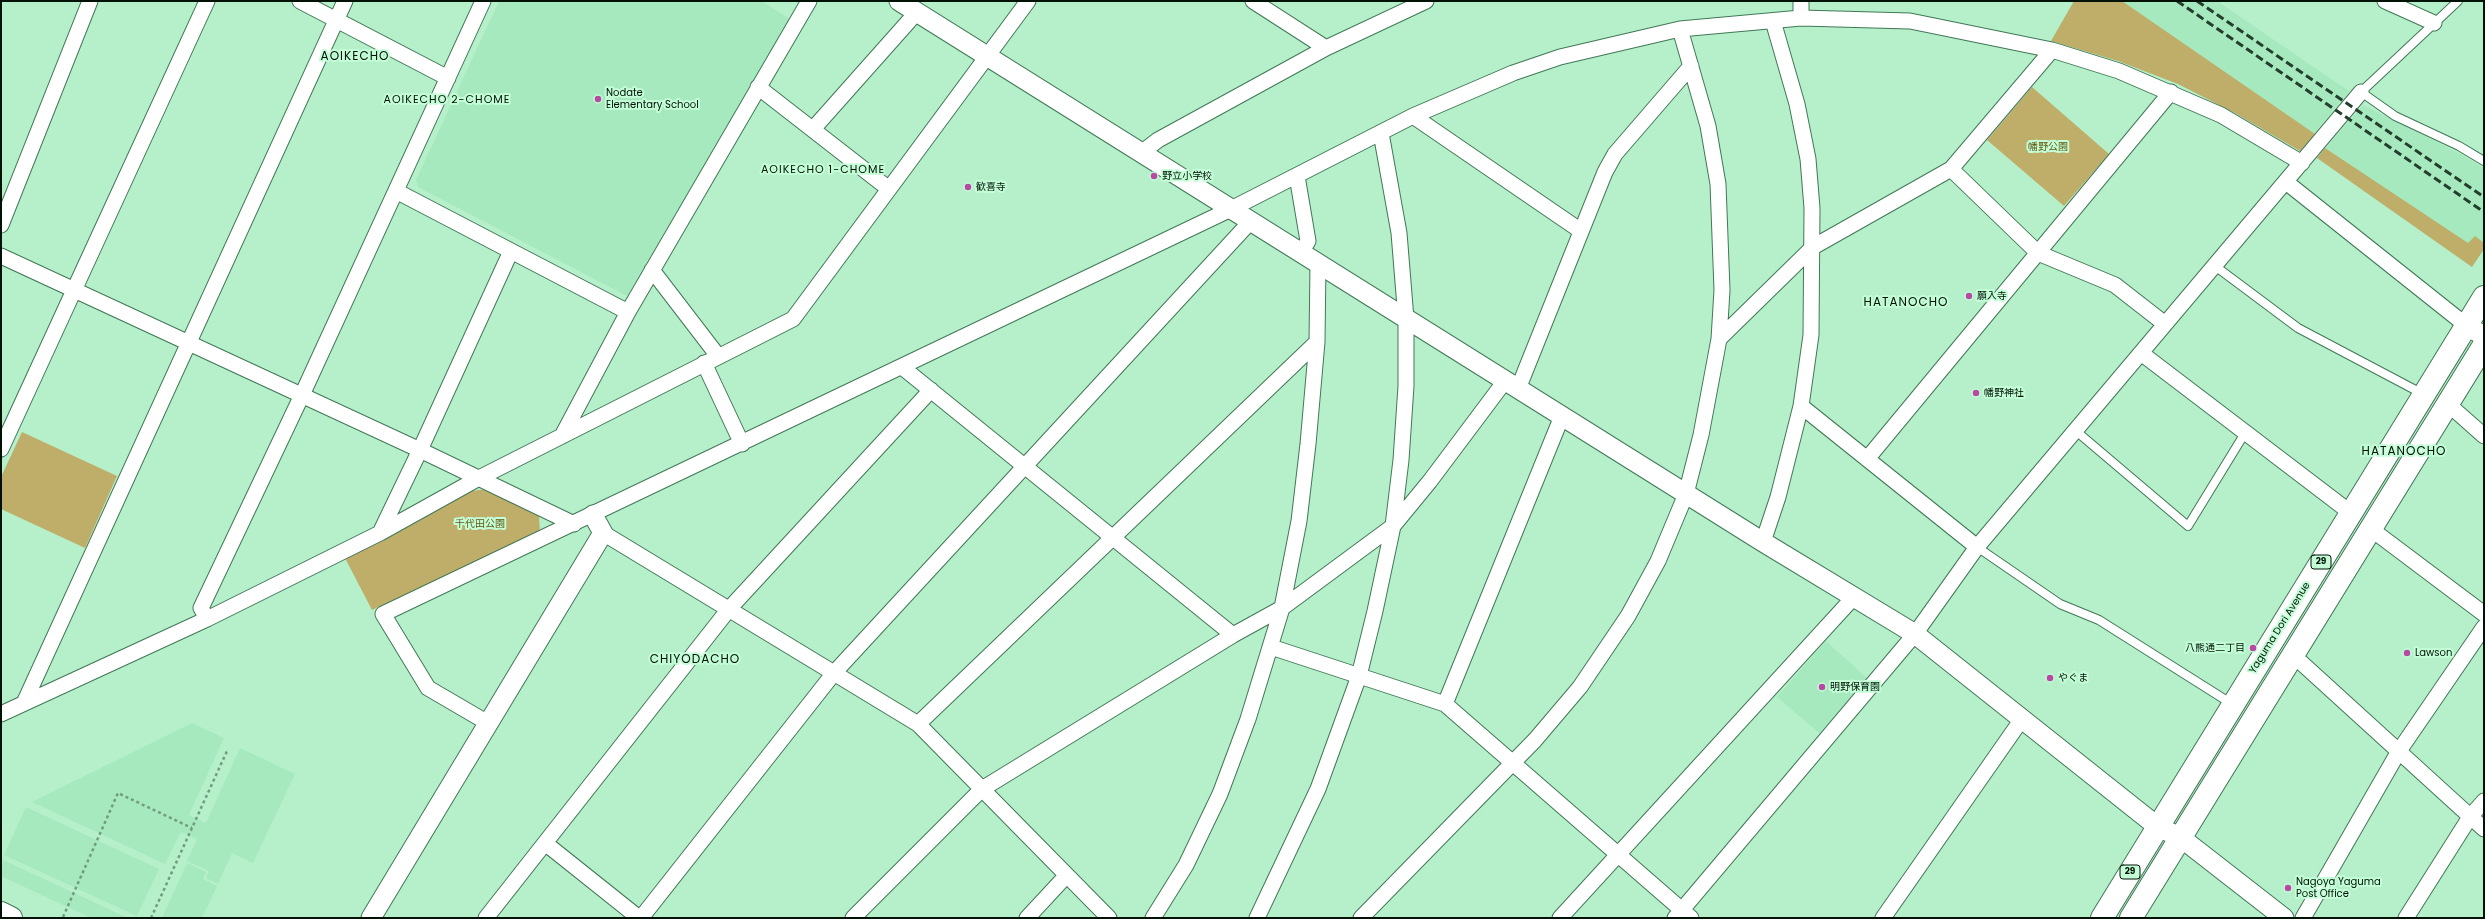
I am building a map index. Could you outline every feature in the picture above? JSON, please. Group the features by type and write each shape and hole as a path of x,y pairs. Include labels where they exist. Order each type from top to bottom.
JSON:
{"main road":[{"name":"Yaguma Dori Avenue","path":"2102,918 2424,395 2475,331 2484,297"},
{"name":"29","path":"2131,918 2294,656 2484,345"},
{"path":"1,914 11,918"}],"street":[{"path":"1,225 90,1"},
{"path":"1,449 207,1"},
{"path":"300,1 448,78"},
{"path":"24,703 345,1"},
{"path":"207,618 201,608 302,395 483,1"},
{"path":"562,436 628,312 809,1"},
{"path":"899,1 1763,542 1853,598 1915,634 2158,827 2180,837 2284,918"},
{"path":"1,714 207,618 380,533 479,478 793,318 1028,1"},
{"path":"1253,1 1326,48"},
{"path":"1141,153 1158,140 1326,48 1426,1"},
{"path":"1801,1 1801,18"},
{"path":"2385,1 2434,23"},
{"path":"812,129 917,12"},
{"path":"488,723 428,688 383,614 742,444 1231,209 1413,116 1513,73 1560,57 1680,29 1801,18 1910,21 2052,50 2119,71 2171,92 2221,115 2302,163"},
{"path":"1763,542 1778,497 1801,406 1811,334 1813,247 1812,208 1808,159 1797,104 1773,21"},
{"path":"1361,918 1535,740 1580,687 1628,616 1658,561 1686,494 1701,434 1719,339 1722,290 1718,184 1708,126 1680,29"},
{"path":"1719,339 1813,247 1951,169 2052,50"},
{"path":"853,918 982,789 1233,635 1282,608 1393,526 1512,385 1615,154 1691,66"},
{"path":"758,87 889,189"},
{"path":"1867,459 2171,92"},
{"path":"1271,647 1445,704 1618,855 1682,915 1915,634 1977,547 2302,163 2360,92"},
{"path":"1413,116 1581,231"},
{"path":"1257,918 1318,789 1359,676 1375,611 1393,526 1402,445 1406,319 1399,233 1381,133"},
{"path":"1951,169 2038,253 2115,285 2166,324"},
{"path":"1297,176 1308,241 1301,253"},
{"path":"2286,182 2475,331"},
{"path":"396,191 628,312"},
{"path":"545,843 640,918 834,673 1251,221"},
{"path":"380,533 420,450 511,251"},
{"path":"1,256 420,450 574,524"},
{"path":"1153,918 1186,865 1220,794 1248,719 1282,608 1299,521 1317,342 1318,264"},
{"path":"652,270 718,356"},
{"path":"918,724 1317,342"},
{"path":"2141,353 2351,514"},
{"path":"704,363 742,444"},
{"path":"902,367 1233,635"},
{"path":"486,918 730,609 931,390"},
{"path":"2448,404 2484,436"},
{"path":"1801,406 1977,547"},
{"path":"1445,704 1562,416"},
{"path":"593,515 602,532 918,724 1109,918"},
{"path":"2371,529 2484,614"},
{"path":"371,918 602,532"},
{"path":"1560,918 1853,598"},
{"path":"2303,918 2399,751 2484,627"},
{"path":"2294,656 2484,829"},
{"path":"1883,918 2022,719"},
{"path":"2406,918 2470,816 2484,801"},
{"path":"1027,918 1066,876"}],"lane":[{"path":"2458,1 2360,92 2395,116 2459,146 2484,161"},
{"path":"2215,266 2298,328 2424,395"},
{"path":"2076,431 2188,526 2245,433"},
{"path":"1977,547 2060,604 2099,620 2233,704"}],"path":[{"path":"151,918 227,751"},
{"path":"63,917 118,793 192,828"}],"shaded area":[{"name":"Nodate Elementary School","path":"499,1 761,1 790,19 627,296 418,187 416,180"},
{"path":"2074,1 2217,1 2349,91 2300,151 2235,113 2178,84 2118,61 2051,41"},
{"path":"2363,105 2455,151 2484,168 2484,249 2472,267 2317,158"},
{"name":"明野保育園","path":"1826,641 1867,678 1819,733 1777,697"},
{"path":"192,723 224,738 189,815 206,823 240,748 295,774 253,863 232,853 218,884 206,878 209,871 187,861 197,839 181,832 165,864 32,802"},
{"path":"26,807 159,869 137,916 4,855"},
{"path":"3,860 128,918 91,918 1,876"},
{"path":"187,863 206,872 203,879 217,886 202,918 162,918"}],"green space":[{"path":"2074,1 2122,1 2315,134 2300,151 2235,113 2178,84 2118,61 2051,41"},
{"name":"幡野公園","path":"2032,87 2109,154 2064,206 1987,140"},
{"path":"2325,148 2468,243 2475,236 2484,243 2484,249 2472,267 2317,158"},
{"path":"22,432 117,476 85,548 1,509 1,477"},
{"name":"千代田公園","path":"486,489 539,516 540,533 372,610 345,558 472,491"}],"railway":[{"path":"2177,1 2484,212"},
{"path":"2197,1 2484,197"}],"place":[{"name":"Nodate Elementary School","path":"598,99"},
{"name":"野立小学校","path":"1154,176"},
{"name":"歓喜寺","path":"968,187"},
{"name":"願入寺","path":"1969,296"},
{"name":"幡野神社","path":"1976,393"},
{"name":"八熊通二丁目","path":"2253,648"},
{"name":"Lawson","path":"2407,653"},
{"name":"やぐま","path":"2050,678"},
{"name":"明野保育園","path":"1822,687"},
{"name":"Nagoya Yaguma Post Office","path":"2288,888"}],"district":[{"name":"AOIKECHO","path":"355,57"},
{"name":"AOIKECHO 2-CHOME","path":"447,100"},
{"name":"AOIKECHO 1-CHOME","path":"823,170"},
{"name":"HATANOCHO","path":"1906,303"},
{"name":"HATANOCHO","path":"2404,452"},
{"name":"CHIYODACHO","path":"695,660"}]}
